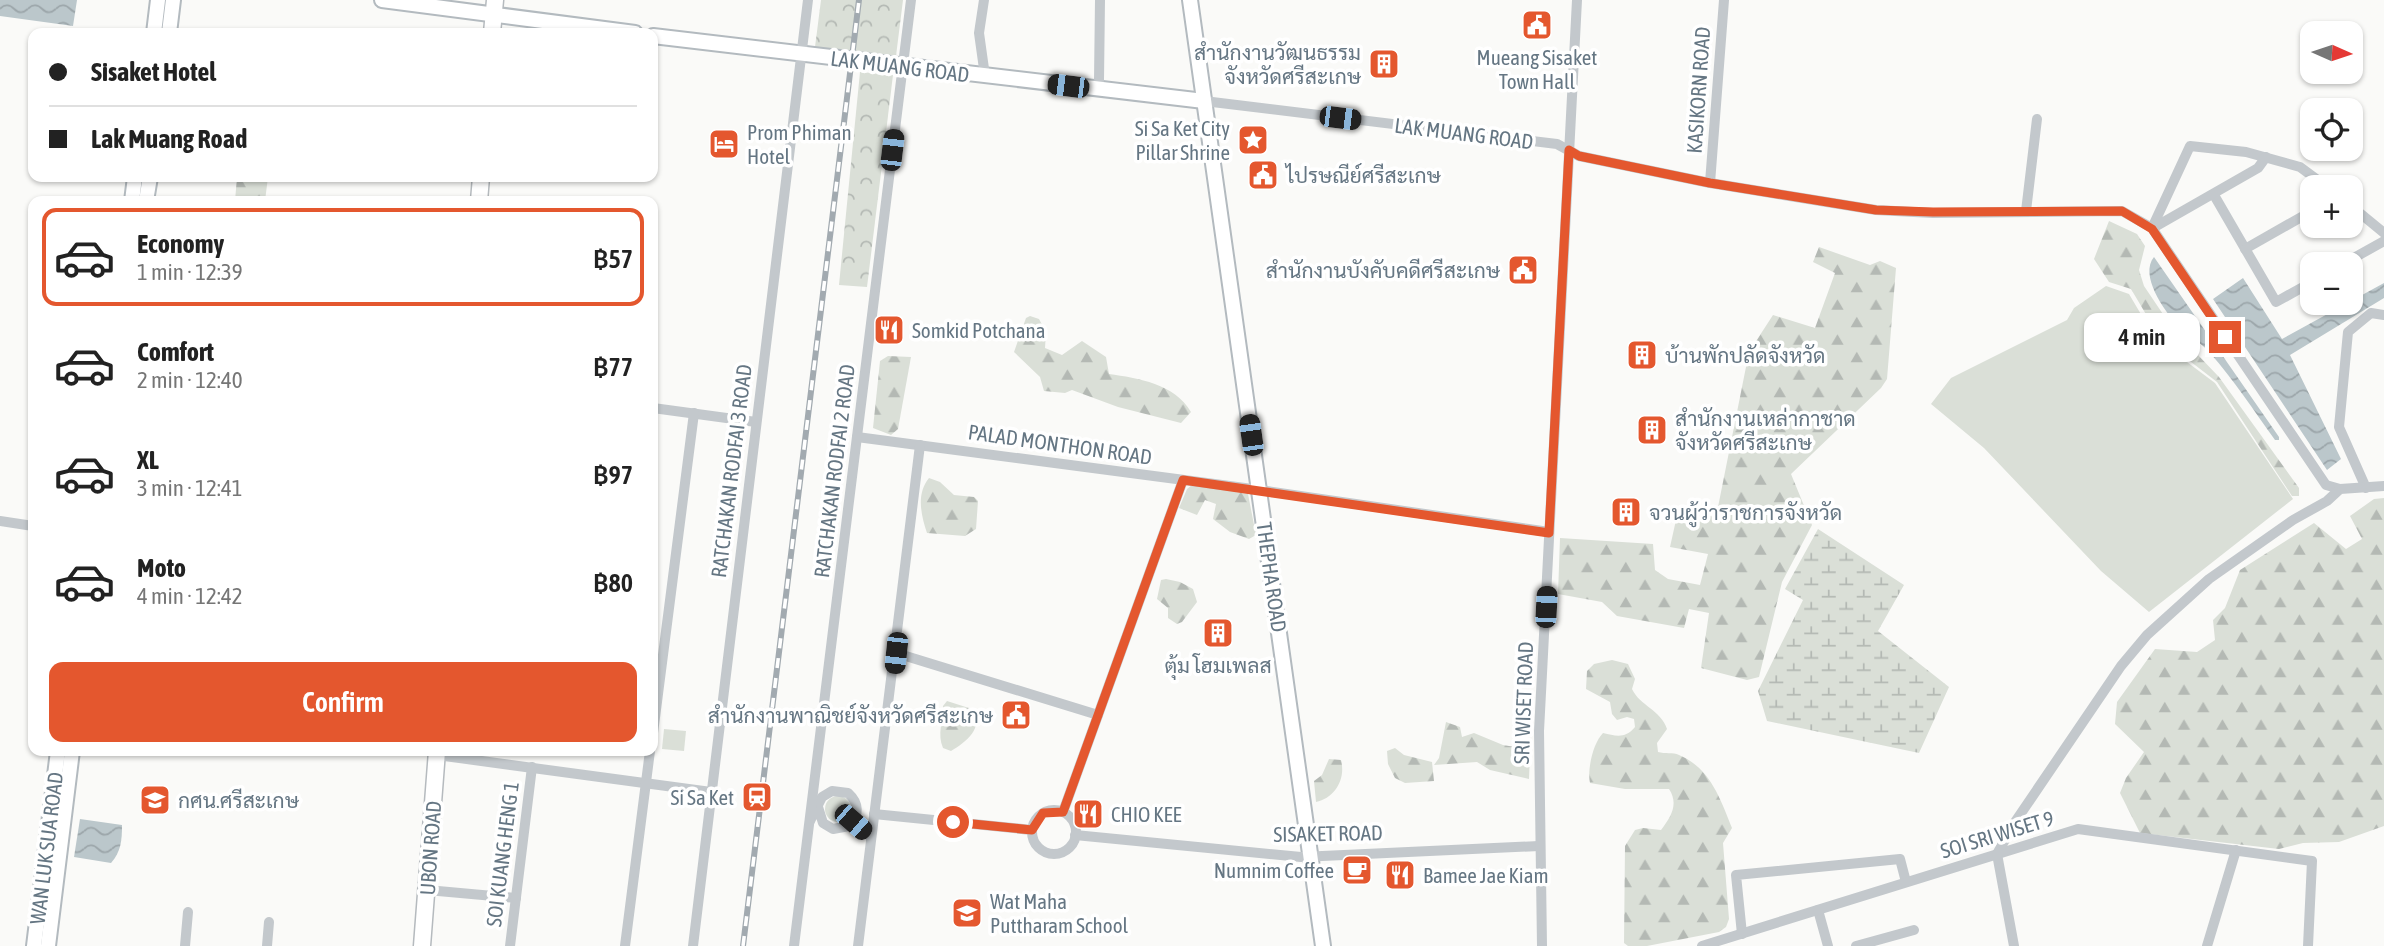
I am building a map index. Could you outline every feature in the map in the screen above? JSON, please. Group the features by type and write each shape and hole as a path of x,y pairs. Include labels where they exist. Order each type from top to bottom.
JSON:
{"main road":[{"path":"492,28 494,7"},
{"name":"UBON ROAD","path":"422,946 437,756"}],"street":[{"path":"155,28 158,0"},
{"path":"170,28 173,0"},
{"path":"382,0 494,7 608,28"},
{"name":"RATCHAKAN RODFAI 3 ROAD","path":"693,946 808,0"},
{"name":"RATCHAKAN RODFAI 2 ROAD","path":"814,807 815,775 911,0"},
{"path":"984,0 979,27 985,76"},
{"path":"1096,89 1099,80 1100,0"},
{"name":"THEPHA ROAD","path":"1190,0 1323,946"},
{"name":"SRI WISET ROAD","path":"1542,946 1539,731 1577,0"},
{"name":"KASIKORN ROAD","path":"1710,183 1724,0"},
{"name":"LAK MUANG ROAD","path":"658,37 1557,144 1579,156 1710,183 1876,210 2122,211 2152,229 2326,485 2340,489"},
{"path":"2026,211 2037,120"},
{"path":"2152,229 2190,146 2266,157 2300,167 2311,175"},
{"path":"2152,229 2258,168 2266,157"},
{"path":"2214,195 2276,302 2300,289"},
{"path":"2363,216 2384,233"},
{"path":"2245,248 2300,218"},
{"path":"2363,253 2384,241"},
{"path":"2366,488 2339,427 2348,332 2371,313 2384,315"},
{"path":"658,409 757,422"},
{"path":"658,694 694,413"},
{"name":"PALAD MONTHON ROAD","path":"857,437 1260,490 1549,533"},
{"path":"858,946 920,445"},
{"path":"1063,812 1183,480"},
{"path":"2014,946 1997,854 2121,666 2147,635 2209,579 2292,520 2328,501 2340,489 2384,486"},
{"path":"0,521 28,525"},
{"path":"896,653 1098,715"},
{"name":"WAN LUK SUA ROAD","path":"34,946 64,756"},
{"name":"WAN LUK SUA ROAD","path":"48,946 64,756"},
{"path":"456,756 711,792"},
{"path":"625,946 649,756"},
{"name":"SOI KUANG HENG 1","path":"510,946 532,768"},
{"path":"815,775 832,791"},
{"path":"794,946 808,824 814,807 822,797 832,791 843,791 855,801 857,812 853,822 839,829 828,827 814,807"},
{"path":"855,801 876,793"},
{"path":"1063,812 1073,822 1075,835 1072,845 1055,854 1039,849 1032,830 1043,813 1063,812"},
{"path":"874,814 1032,830"},
{"path":"853,822 871,837"},
{"name":"SOI SRI WISET 9","path":"1702,946 2078,829 2312,861 2308,946"},
{"name":"SISAKET ROAD","path":"1075,835 1311,856 1539,846"},
{"path":"2207,946 2236,850"},
{"path":"1742,933 1736,875 1900,859 1906,882"},
{"path":"427,890 516,898"},
{"path":"1818,909 1828,946"},
{"path":"185,946 188,912"},
{"path":"267,946 270,922"},
{"path":"1856,946 1914,930"}],"green space":[{"path":"821,0 903,0 896,56 815,47"},
{"path":"860,72 893,75 867,287 839,285"},
{"path":"237,182 267,182 266,196 235,196"},
{"path":"2109,221 2137,234 2145,246 2139,270 2144,286 2173,329 2219,377 2299,488 2299,496 2292,496 2217,382 2160,338 2131,289 2109,282 2094,259"},
{"path":"1819,247 1870,265 1880,261 1896,268 1887,379 1881,388 1791,474 1812,525 1782,582 1759,677 1747,680 1701,668 1709,613 1689,609 1684,628 1617,616 1602,602 1558,594 1560,538 1653,544 1655,570 1668,579 1700,585 1708,554 1670,547 1678,511 1716,517 1749,352 1773,315 1815,328 1835,273 1813,262"},
{"path":"2106,286 2129,294 2155,338 2215,383 2293,499 2149,612 2101,571 1984,448 1931,404 1951,378 2067,320 2074,308"},
{"path":"1030,316 1039,319 1046,332 1045,348 1062,355 1082,341 1106,357 1109,374 1143,380 1166,389 1184,402 1191,412 1181,423 1118,407 1072,390 1065,393 1044,391 1040,377 1014,352 1026,318"},
{"path":"888,356 911,357 898,429 891,435 873,428 880,361"},
{"path":"929,478 940,482 954,495 974,497 978,501 976,529 965,536 927,533 921,498"},
{"path":"1192,485 1248,494 1256,535 1249,539 1230,532 1213,519 1216,504 1205,500 1197,515 1179,508 1187,489"},
{"path":"2384,498 2384,826 2339,842 2303,843 2279,849 2140,833 2120,793 2126,778 2144,752 2115,724 2117,702 2155,649 2197,652 2215,640 2213,620 2225,608 2240,570 2314,523 2346,549 2362,539 2350,516 2374,499"},
{"path":"1818,529 1904,585 1878,631 1949,687 1919,753 1767,721 1758,691 1803,600 1785,589"},
{"path":"1166,579 1193,589 1197,602 1182,622 1177,624 1168,618 1168,608 1157,599 1161,580"},
{"path":"1612,660 1628,664 1635,679 1632,689 1640,700 1660,717 1667,729 1657,743 1658,752 1677,754 1699,768 1713,785 1732,828 1723,843 1729,919 1726,927 1719,932 1647,946 1628,946 1624,943 1625,846 1635,830 1661,830 1674,805 1669,789 1625,789 1590,783 1592,757 1596,743 1603,733 1624,735 1635,727 1634,719 1627,717 1617,720 1612,714 1610,702 1586,689 1587,671 1594,664"},
{"path":"947,701 972,709 976,722 968,739 951,751 943,748 940,738 943,706"},
{"path":"1446,722 1460,727 1462,737 1474,733 1530,754 1529,779 1490,770 1477,762 1434,765 1439,758"},
{"path":"664,729 686,731 684,751 662,749"},
{"path":"1395,748 1404,755 1432,762 1434,781 1405,783 1395,778 1388,764 1387,751"},
{"path":"1329,759 1341,760 1340,781 1334,792 1316,802 1314,781 1322,775"},
{"path":"838,796 847,800 851,809 847,818 838,822 829,818 825,809 829,800"}],"water":[{"path":"0,0 77,0 73,26 0,16"},
{"path":"2154,257 2279,440 2275,440 2210,353 2177,325 2166,311 2155,292 2149,273"},
{"path":"2243,278 2282,339 2326,315 2356,315 2290,355 2341,459 2327,470 2213,299"},
{"path":"2384,283 2384,298 2363,311 2363,295"},
{"path":"80,819 122,825 120,846 111,863 74,857"}],"railway":[{"path":"743,946 859,0"}],"place":[{"name":"Mueang Sisaket Town Hall","path":"1537,25"},
{"name":"สำนักงานวัฒนธรรม จังหวัดศรีสะเกษ","path":"1384,64"},
{"name":"Si Sa Ket City Pillar Shrine","path":"1253,140"},
{"name":"Prom Phiman Hotel","path":"724,144"},
{"name":"ไปรษณีย์ศรีสะเกษ","path":"1263,175"},
{"name":"สำนักงานบังคับคดีศรีสะเกษ","path":"1523,270"},
{"name":"Somkid Potchana","path":"889,330"},
{"name":"บ้านพักปลัดจังหวัด","path":"1642,355"},
{"name":"สำนักงานเหล่ากาชาด จังหวัดศรีสะเกษ","path":"1652,430"},
{"name":"จวนผู้ว่าราชการจังหวัด","path":"1626,512"},
{"name":"ตุ้ม โฮมเพลส","path":"1218,633"},
{"name":"สำนักงานพาณิชย์จังหวัดศรีสะเกษ","path":"1016,715"},
{"name":"Si Sa Ket","path":"757,797"},
{"name":"กศน.ศรีสะเกษ","path":"155,800"},
{"name":"CHIO KEE","path":"1088,814"},
{"name":"Numnim Coffee","path":"1357,870"},
{"name":"Bamee Jae Kiam","path":"1400,875"},
{"name":"Wat Maha Puttharam School","path":"967,913"}],"route":[{"path":"953,822 1032,830 1043,813 1053,810 1063,812 1183,480 1549,533 1569,150 1579,156 1710,183 1876,210 2122,211 2152,229 2225,337"}]}
